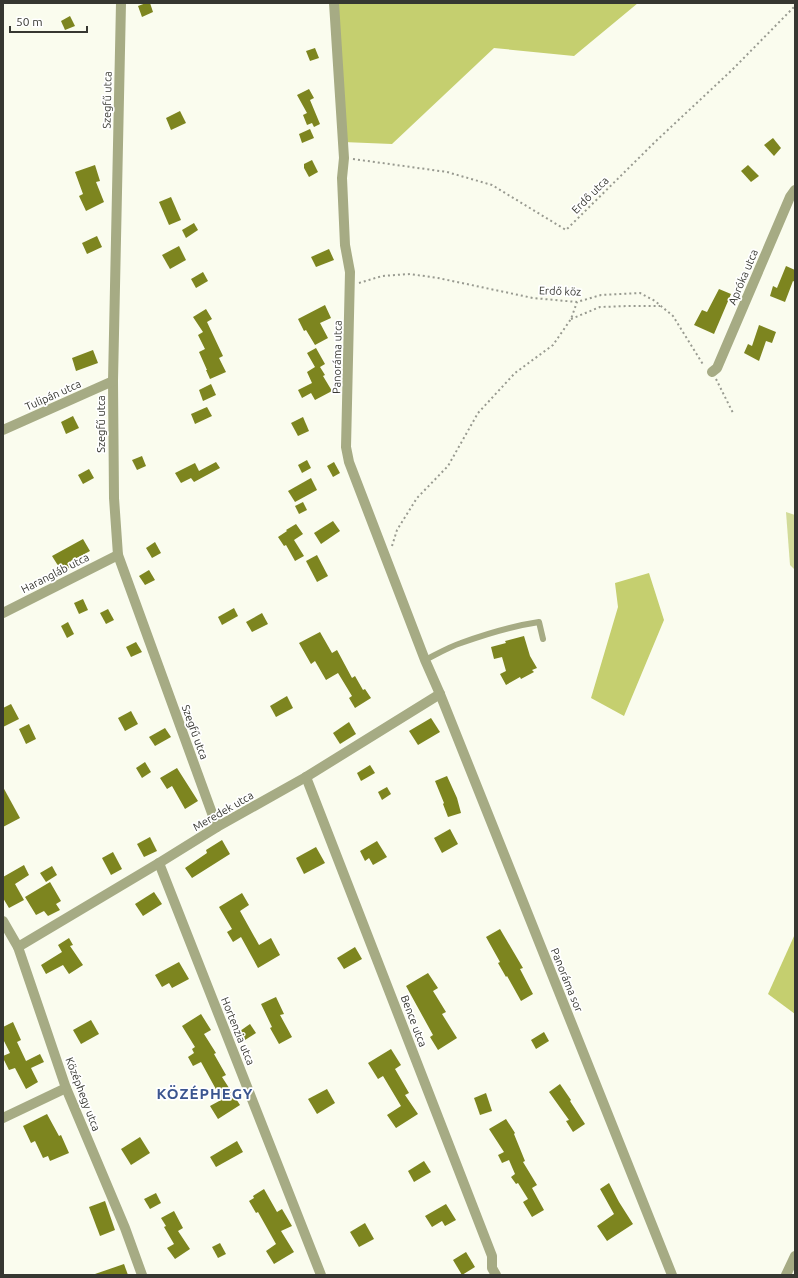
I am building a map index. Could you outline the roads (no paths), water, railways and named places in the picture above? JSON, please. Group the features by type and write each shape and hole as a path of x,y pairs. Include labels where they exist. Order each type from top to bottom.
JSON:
{"street":[{"name":"Szegfű utca","path":"121,3 113,381 114,498 118,555 217,827"},
{"name":"Panoráma utca","path":"334,3 344,158 342,178 345,245 350,272 346,447 349,462 425,660 440,694"},
{"name":"Apróka utca","path":"712,372 717,368 790,198 795,190"},
{"name":"Tulipán utca","path":"3,430 113,381"},
{"name":"Harangláb utca","path":"3,613 118,555"},
{"name":"Meredek utca","path":"18,948 217,827 306,777 440,694"},
{"name":"Panoráma sor","path":"440,694 672,1275"},
{"name":"Bence utca","path":"306,777 492,1256 491,1273"},
{"name":"Hortenzia utca","path":"159,863 321,1275"},
{"name":"Középhegy utca","path":"3,922 18,948 66,1088 125,1228 142,1275"},
{"path":"3,1118 66,1088"},
{"path":"786,1275 795,1256"}],"lane":[{"path":"425,660 460,643 491,633 539,622 543,639"}],"district":[{"name":"KÖZÉPHEGY","path":"205,1093"}]}
